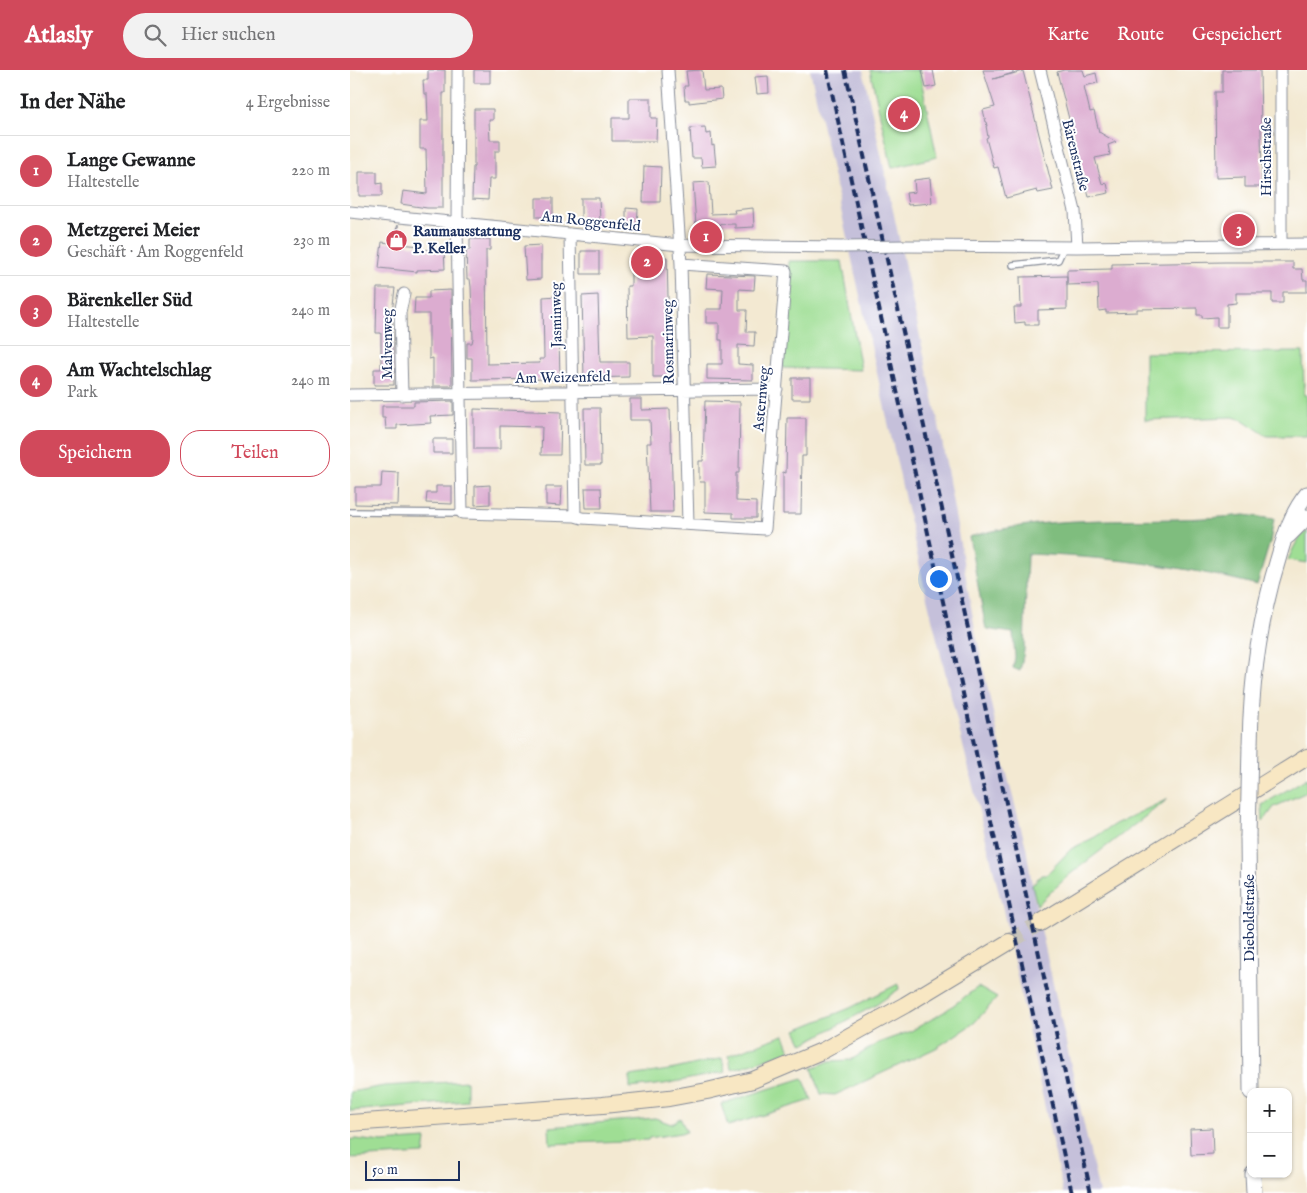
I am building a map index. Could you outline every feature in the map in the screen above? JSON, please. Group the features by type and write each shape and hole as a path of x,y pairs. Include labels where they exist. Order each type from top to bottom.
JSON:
{"main road":[{"path":"1040,923 1307,758"},
{"path":"350,1123 603,1105 669,1098 752,1080 824,1050 905,1005 1009,942"}],"street":[{"path":"458,70 457,223 462,513 575,516 582,518 688,524"},
{"name":"Rosmarinweg","path":"668,70 682,264 688,524"},
{"name":"Bärenstraße","path":"1040,70 1075,211 1077,247"},
{"name":"Hirschstraße","path":"1281,70 1281,244"},
{"name":"Am Roggenfeld","path":"350,212 680,245 1077,247 1307,244"},
{"name":"Jasminweg","path":"570,234 575,516"},
{"name":"Asternweg","path":"682,264 786,271 765,529 688,524"},
{"name":"Malvenweg","path":"402,395 400,313 404,294"},
{"name":"Am Weizenfeld","path":"350,395 777,388"},
{"name":"Dieboldstraße","path":"1251,1088 1248,837 1252,699 1260,634 1272,578 1290,524 1307,494"},
{"path":"1284,541 1307,517"},
{"path":"1253,1178 1254,1193"}],"lane":[{"path":"1013,266 1058,260 1064,247"},
{"path":"350,512 462,513"}],"shaded area":[{"path":"810,70 863,70 941,435 976,635 1004,763 1026,847 1034,897 1099,1193 1063,1193 1002,905 925,590"}],"green space":[{"path":"870,70 919,70 937,157 892,168"},
{"path":"789,261 842,261 861,370 783,368"},
{"path":"1303,352 1304,395 1307,395 1307,436 1267,436 1243,420 1233,417 1145,420 1145,353"},
{"path":"1245,515 1274,519 1270,542 1257,585 1200,572 1143,563 1027,554 1024,651 1020,671 1013,668 1015,657 1013,633 986,629 969,537 1003,529 1071,521 1210,518"},
{"path":"1307,531 1307,563 1288,560 1298,540"},
{"path":"1307,778 1307,792 1274,807 1263,822 1262,805"},
{"path":"1168,799 1069,875 1037,905 1032,885 1041,875 1046,875 1071,849 1115,824"},
{"path":"898,984 899,989 876,1005 803,1044 796,1030 850,1008"},
{"path":"978,987 997,998 974,1023 936,1048 835,1095 821,1094 812,1068 830,1061 851,1060 878,1043 911,1031 944,1012"},
{"path":"784,1035 790,1051 731,1069 729,1055"},
{"path":"722,1058 725,1072 664,1084 630,1088 630,1076 675,1069"},
{"path":"803,1078 812,1100 728,1126 721,1104"},
{"path":"467,1081 467,1101 350,1111 350,1092 384,1086"},
{"path":"655,1118 671,1124 680,1118 687,1132 649,1138 648,1140 550,1144 549,1127"},
{"path":"426,1139 424,1154 350,1158 350,1140 382,1142"}],"building":[{"path":"428,70 445,70 445,93 443,93 443,208 427,208 401,204 403,191 427,194 426,149 420,149 420,121 428,121 427,94 424,94 423,80 428,80"},
{"path":"474,70 490,70 490,83 474,83"},
{"path":"702,70 704,90 721,89 722,99 689,103 689,100 685,100 684,86 688,86 686,71"},
{"path":"922,70 933,70 936,86 926,88"},
{"path":"983,70 1013,70 1013,73 993,79 1023,71 1053,190 1038,193 1037,190 1006,198 998,167 994,168 986,138 988,137 987,126 983,110 995,107"},
{"path":"1083,70 1085,76 1096,73 1098,83 1084,86 1090,112 1094,111 1099,132 1116,142 1108,145 1110,155 1095,158 1102,184 1107,183 1109,193 1089,197 1057,72"},
{"path":"1222,70 1260,70 1262,187 1245,187 1245,177 1216,178 1215,92 1222,92"},
{"path":"768,76 769,93 757,94 755,77"},
{"path":"629,98 651,98 651,118 657,118 656,141 612,141 612,118 629,118"},
{"path":"474,109 493,109 493,120 489,120 490,140 500,140 500,151 495,151 495,179 489,179 488,200 472,199"},
{"path":"705,127 706,134 711,133 716,166 702,167 701,158 692,158 690,128"},
{"path":"644,166 661,167 660,202 643,202"},
{"path":"359,172 377,172 377,184 382,183 382,196 359,196"},
{"path":"930,178 932,203 908,205 906,193 915,192 914,180"},
{"path":"709,182 711,214 735,213 734,210 753,208 754,227 735,228 735,224 696,225 693,183"},
{"path":"536,198 553,198 553,217 536,217"},
{"path":"581,198 599,198 600,222 581,222"},
{"path":"626,208 638,209 637,225 626,225"},
{"path":"398,225 401,244 420,246 419,250 444,249 445,269 417,270 417,272 379,268 382,242 390,243"},
{"path":"470,239 490,239 490,250 486,250 487,364 540,363 539,359 544,359 543,297 558,296 560,379 472,380 472,358 467,358 467,343 472,343 473,338 471,287 470,279 467,279 466,250 470,250"},
{"path":"541,245 541,279 526,280 524,246"},
{"path":"581,251 599,251 599,274 581,274"},
{"path":"667,257 670,377 653,377 653,336 628,337 627,286 631,286 631,258"},
{"path":"1293,262 1293,269 1302,269 1303,280 1307,280 1307,292 1283,292 1283,303 1272,303 1272,293 1236,293 1236,303 1227,304 1227,327 1217,327 1217,317 1202,318 1202,315 1197,315 1197,308 1137,309 1137,312 1106,313 1106,310 1099,311 1098,284 1067,285 1067,270 1112,269 1112,264"},
{"path":"707,274 755,276 754,290 739,289 739,310 747,310 746,332 755,332 754,346 738,345 738,364 753,365 753,380 707,379 707,364 722,364 722,340 719,340 719,323 706,323 706,309 722,309 723,289 706,288"},
{"path":"1067,276 1067,309 1038,310 1038,325 1025,325 1025,322 1015,323 1014,307 1021,307 1020,277"},
{"path":"377,288 395,288 392,313 394,385 374,385 374,369 381,369 381,333 376,333"},
{"path":"451,290 452,386 433,386 433,358 429,359 429,314 414,314 415,298 429,298 429,291"},
{"path":"598,295 600,362 629,362 629,377 584,378 582,296"},
{"path":"792,378 810,378 810,399 792,399"},
{"path":"630,399 642,399 642,410 670,409 673,512 650,512 647,443 651,443 650,420 630,420"},
{"path":"453,401 453,415 430,416 431,423 397,425 397,429 386,429 385,418 382,418 382,406 414,406 414,402"},
{"path":"705,401 740,402 739,473 736,473 736,501 756,502 756,518 733,518 733,513 705,512 705,482 700,482 699,479 699,461 703,461"},
{"path":"584,408 600,408 601,465 585,465"},
{"path":"474,409 561,412 560,455 541,455 542,427 500,426 500,449 474,449"},
{"path":"787,418 806,418 806,456 802,456 801,514 783,514 783,472 786,473"},
{"path":"433,439 452,439 452,453 433,453"},
{"path":"382,472 399,473 398,505 355,504 355,487 381,487"},
{"path":"490,485 490,504 475,505 475,486"},
{"path":"436,486 452,486 452,504 426,503 427,493 436,493"},
{"path":"546,487 562,487 561,506 546,505"},
{"path":"585,488 601,488 602,508 586,508"},
{"path":"1212,1128 1213,1154 1191,1155 1190,1129"}],"tunnel":[{"path":"1009,942 1040,923"}],"railway":[{"path":"827,70 1072,1193"},
{"path":"845,70 1091,1193"}],"place":[{"name":"Am Wachtelschlag","path":"904,114"},
{"name":"Bärenkeller Süd","path":"1239,230"},
{"name":"Lange Gewanne","path":"706,237"},
{"name":"Raumausstattung P. Keller","path":"397,240"},
{"name":"Metzgerei Meier","path":"647,262"}]}
